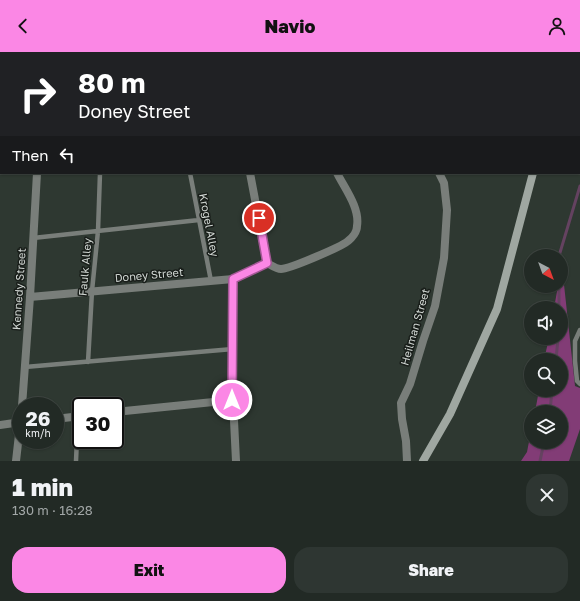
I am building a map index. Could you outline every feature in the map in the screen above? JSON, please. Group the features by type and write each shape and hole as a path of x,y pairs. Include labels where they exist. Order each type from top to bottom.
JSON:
{"street":[{"name":"Kennedy Street","path":"23,397 37,174"},
{"path":"250,174 267,263 279,270 288,268 339,247 348,242 354,235 357,228 358,218 356,209 338,174"},
{"name":"Heilman Street","path":"407,461 401,403 410,384 435,306 444,258 447,210 444,183 440,174"},
{"path":"423,461 450,414 497,309 532,174"},
{"name":"Doney Street","path":"30,297 233,279 267,263"},
{"path":"233,279 232,400 236,461"},
{"path":"124,411 232,400"},
{"path":"0,425 12,423"},
{"path":"16,461 18,449"}],"lane":[{"name":"Faulk Alley","path":"88,362 92,291 98,231 100,174"},
{"name":"Krogel Alley","path":"190,174 211,281"},
{"path":"34,238 199,220"},
{"path":"580,330 575,341 574,361 577,381 580,384"},
{"path":"25,367 233,349"},
{"path":"76,461 77,449"}],"shaded area":[{"path":"557,293 565,293 566,301 555,301"},
{"path":"568,321 575,386 580,388 580,429 569,461 521,461 528,449 568,449 568,405 536,405 538,397 568,397 568,353 546,353 547,345 568,345"}],"waterway":[{"path":"561,249 580,186"},
{"path":"559,293 559,301"},
{"path":"557,345 557,353"},
{"path":"551,397 551,405"},
{"path":"540,461 543,449"}],"route":[{"path":"232,400 233,279 267,263 259,218"}]}
